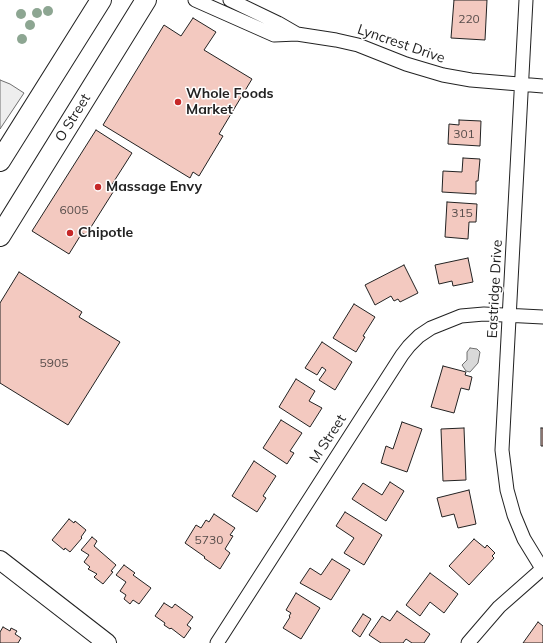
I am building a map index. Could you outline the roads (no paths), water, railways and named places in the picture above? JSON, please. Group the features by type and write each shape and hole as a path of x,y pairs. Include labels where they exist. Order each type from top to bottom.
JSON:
{"main road":[{"path":"0,161 100,0"},
{"name":"O Street","path":"0,236 146,0"},
{"path":"2,566 107,643"}],"street":[{"name":"Lyncrest Drive","path":"195,0 274,35 297,34 358,45 406,64 443,75 471,80 543,86"},
{"name":"Lyncrest Drive","path":"230,0 278,23 297,34"},
{"name":"Eastridge Drive","path":"526,0 502,450 504,477 510,503 519,527 542,570"},
{"name":"M Street","path":"217,643 409,346 418,336 448,320 461,316 479,314 543,317"},
{"path":"468,643 483,623 499,607 542,570"}],"place":[{"name":"Whole Foods Market","path":"178,102"},
{"name":"Massage Envy","path":"98,187"},
{"name":"Chipotle","path":"70,233"}]}
